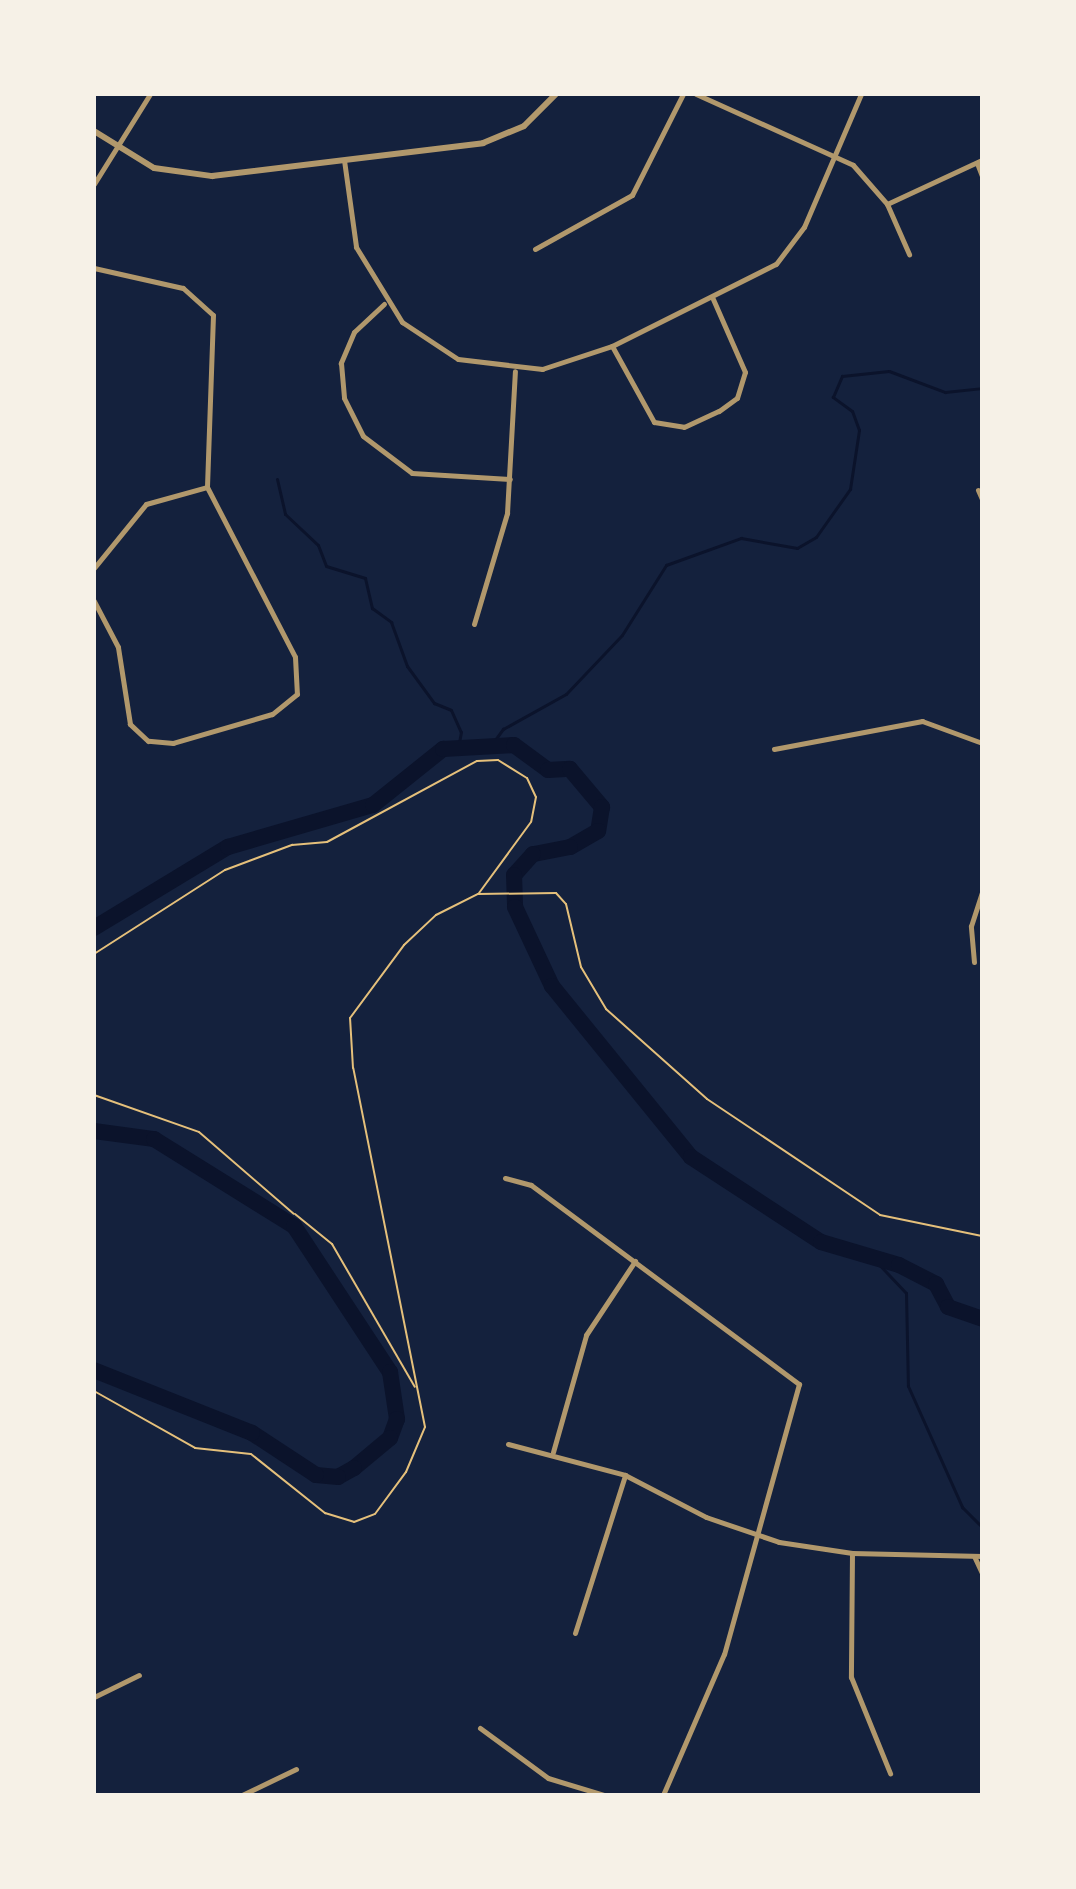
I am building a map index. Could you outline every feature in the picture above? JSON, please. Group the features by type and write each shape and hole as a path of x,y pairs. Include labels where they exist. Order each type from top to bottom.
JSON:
{"street":[{"path":"94,184 150,94"},
{"path":"94,131 118,147 189,177 499,139 533,120 556,94"},
{"path":"535,249 632,195 683,94"},
{"path":"696,94 860,170 887,204 909,254"},
{"path":"344,160 356,247 384,304 442,351 515,371 562,366 713,299 782,258 835,156 861,94"},
{"path":"887,204 979,161 982,176"},
{"path":"94,268 183,288 213,315 207,487 295,657 300,679 289,704 173,743 148,741 130,724 118,647 94,601"},
{"path":"612,346 654,422 684,427 719,411 741,392 745,372 713,299"},
{"path":"384,304 354,332 341,363 344,398 363,436 412,473 510,479"},
{"path":"474,624 510,479 515,371"},
{"path":"94,568 146,504 207,487"},
{"path":"978,490 982,499"},
{"path":"774,749 915,722 982,743"},
{"path":"974,962 971,926 982,892"},
{"path":"505,1178 531,1185 797,1380 800,1398 719,1668 663,1795"},
{"path":"553,1452 586,1335 635,1261"},
{"path":"508,1444 553,1452 625,1475 757,1535 852,1553 982,1556"},
{"path":"575,1633 625,1475"},
{"path":"852,1553 851,1677 890,1773"},
{"path":"974,1556 982,1573"},
{"path":"94,1697 139,1675"},
{"path":"480,1728 569,1787 604,1795"},
{"path":"242,1795 296,1769"},
{"path":"567,1795 569,1787"}],"path":[{"path":"94,954 225,870 292,845 327,842 477,761 498,760 527,778 536,797 531,822 478,894"},
{"path":"94,1391 195,1448 251,1454 325,1513 363,1522 423,1441 416,1388 349,1028 359,997 404,945 436,915 478,894 531,889 562,897 577,957 606,1009 707,1099 880,1215 982,1236"},
{"path":"94,1095 199,1132 332,1244 416,1388"}],"waterway":[{"path":"492,744 503,729 566,694 622,635 666,565 741,538 797,548 816,537 850,489 859,430 852,411 833,397 842,376 889,371 945,392 982,388"},
{"path":"277,479 285,514 318,545 326,566 365,578 372,608 391,622 407,666 434,703 451,710 461,732 458,747"},
{"path":"94,928 228,847 373,805 443,749 514,745 548,770 570,769 602,807 598,831 570,847 533,854 514,875 515,907 552,986 691,1157 821,1242 899,1265 936,1284 948,1307 982,1319"},
{"path":"94,1131 154,1139 294,1226 390,1372 397,1419 390,1438 354,1468 338,1477 316,1475 252,1433 94,1370"},
{"path":"870,1255 906,1293 908,1386 962,1507 982,1527"}]}
